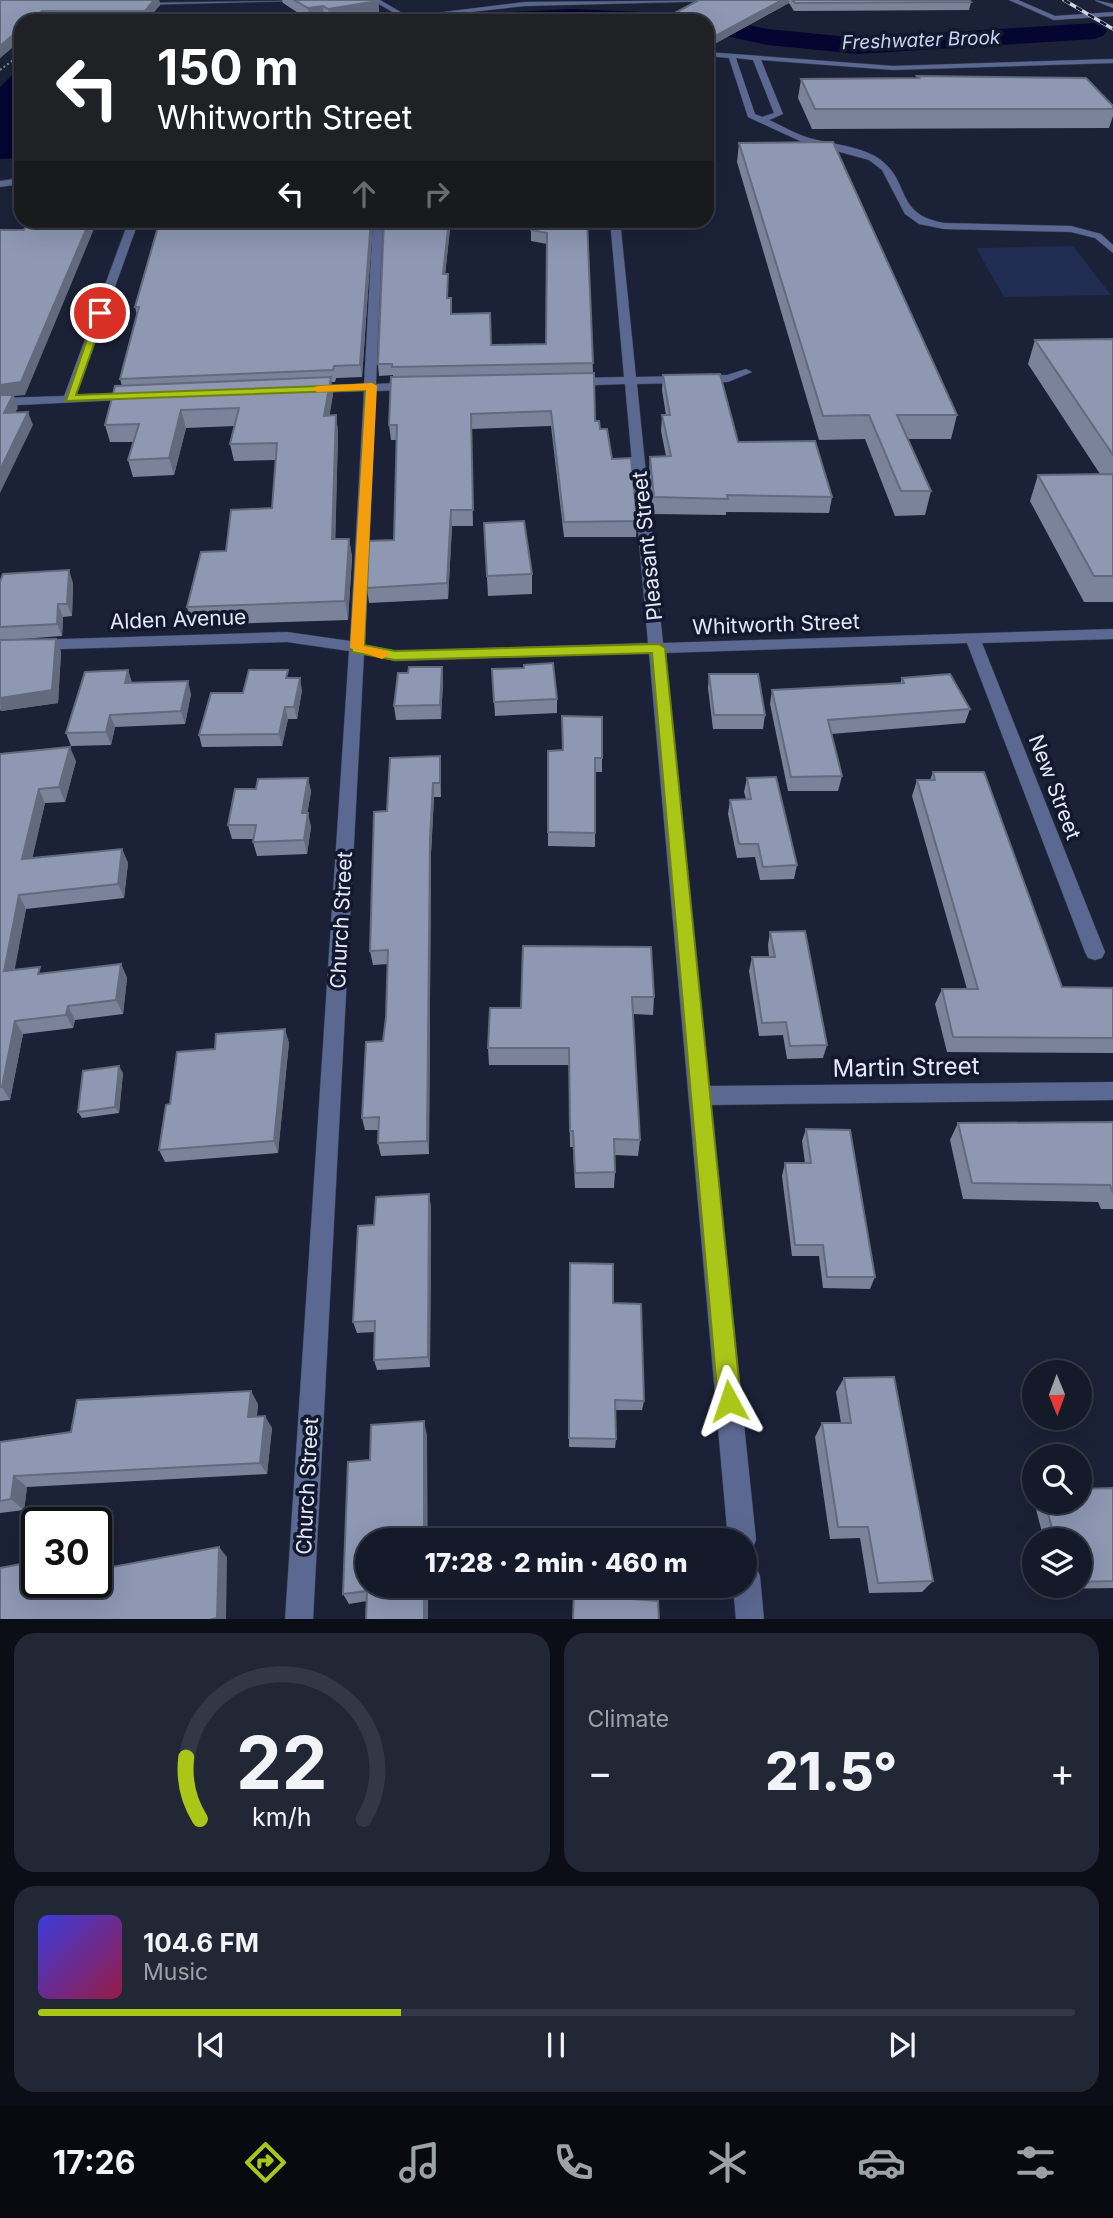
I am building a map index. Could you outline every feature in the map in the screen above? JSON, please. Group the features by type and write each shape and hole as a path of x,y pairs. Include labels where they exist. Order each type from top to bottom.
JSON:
{"street":[{"path":"130,3 336,0"},
{"path":"375,0 401,14"},
{"path":"438,14 482,6 586,1 757,0"},
{"path":"1012,0 1054,18 1113,15"},
{"path":"1098,0 1113,6"},
{"path":"714,55 893,68 1113,61"},
{"path":"732,57 751,115 765,119 780,131 872,158 886,169 908,212 922,222 944,226 1071,229 1098,236 1113,250"},
{"path":"757,60 779,114 765,119"},
{"path":"69,399 131,228"},
{"name":"Church Street","path":"299,1619 357,648 379,228"},
{"name":"Pleasant Street","path":"616,228 633,379 637,456 659,648 741,1528"},
{"path":"551,383 729,378 746,372"},
{"path":"301,389 428,385"},
{"path":"0,402 149,395"},
{"name":"Whitworth Street","path":"357,648 395,656 1113,634"},
{"name":"Alden Avenue","path":"0,646 280,637 357,648"},
{"name":"New Street","path":"972,639 1095,952"},
{"name":"Martin Street","path":"701,1096 1113,1091"},
{"path":"748,1598 750,1619"}],"path":[{"path":"0,70 14,59"}],"shaded area":[{"path":"14,73 14,158 0,159 0,87"},
{"path":"1073,246 1111,295 1004,297 976,248"}],"building":[{"path":"0,0 154,0 145,11 42,11 38,14 14,14 14,34 0,46"},
{"path":"294,0 378,1 328,9 323,6 308,8"},
{"path":"699,0 782,0 714,37 714,14 673,14"},
{"path":"792,0 969,0 971,2 795,3"},
{"path":"917,76 1086,78 1113,109 815,109 801,79 919,78"},
{"path":"833,142 957,415 897,415 931,491 901,491 869,415 823,416 739,143"},
{"path":"87,228 21,382 0,385 0,230"},
{"path":"158,228 370,228 360,365 334,366 333,370 120,379 139,307 135,307"},
{"path":"384,228 448,228 443,274 448,274 447,298 451,298 451,314 490,313 491,345 546,344 547,233 531,228 587,228 593,363 392,367 392,364 378,364"},
{"path":"1113,339 1113,455 1035,340"},
{"path":"594,373 595,421 599,421 600,429 607,429 612,459 631,458 637,521 564,522 551,411 471,414 473,510 451,510 447,583 367,588 369,541 394,540 397,425 389,425 391,377"},
{"path":"720,374 738,442 815,441 832,497 654,497 650,457 671,456 662,415 670,415 663,375"},
{"path":"331,377 324,416 336,415 332,539 349,539 345,601 187,607 201,552 226,551 231,510 272,508 277,443 230,444 239,408 181,410 169,458 128,460 139,424 105,425 115,386"},
{"path":"0,395 13,395 4,413 28,412 0,470"},
{"path":"1113,474 1113,576 1094,576 1038,475"},
{"path":"524,521 532,574 487,576 484,523"},
{"path":"69,570 67,604 58,604 57,624 0,627 0,582 3,574"},
{"path":"56,639 52,690 0,698 0,640"},
{"path":"553,663 557,699 494,702 492,669 524,668 524,665"},
{"path":"409,667 442,667 440,705 394,706 398,673 408,673"},
{"path":"128,670 125,683 188,681 181,711 110,715 106,732 66,733 85,672"},
{"path":"249,670 288,670 286,678 300,678 294,707 285,707 279,734 199,735 211,693 243,693"},
{"path":"709,674 758,674 765,715 714,715"},
{"path":"950,674 970,709 828,720 842,776 791,777 772,690 904,683 902,678"},
{"path":"562,716 602,717 602,758 595,758 595,833 548,832 548,751 563,750"},
{"path":"70,747 59,787 39,789 22,859 122,849 118,884 19,895 4,971 40,967 38,974 121,964 116,1000 68,1006 66,1015 15,1021 0,1087 0,754"},
{"path":"440,756 440,783 433,783 430,839 427,1141 378,1143 379,1117 362,1118 366,1042 383,1041 386,1017 388,950 370,951 374,812 387,811 390,758"},
{"path":"933,772 984,772 1062,987 1113,988 1113,1038 953,1037 942,989 978,989 917,780 935,780"},
{"path":"776,777 797,865 763,867 758,844 739,844 730,800 751,799 747,778"},
{"path":"308,778 302,813 308,813 304,840 253,842 256,825 228,825 235,789 256,789 258,779"},
{"path":"805,931 827,1045 790,1046 786,1022 762,1023 752,957 775,957 770,932"},
{"path":"523,946 651,947 654,997 632,997 640,1140 614,1139 615,1172 575,1173 573,1131 570,1131 569,1048 488,1048 490,1008 521,1008"},
{"path":"285,1029 274,1141 159,1150 166,1105 170,1104 177,1052 215,1049 216,1034"},
{"path":"119,1066 115,1107 78,1112 83,1071"},
{"path":"1113,1122 1113,1193 1110,1185 972,1183 958,1123"},
{"path":"806,1129 850,1130 875,1277 827,1277 823,1245 795,1245 785,1163 811,1163"},
{"path":"429,1194 428,1357 374,1360 375,1321 353,1322 358,1226 374,1225 376,1197"},
{"path":"570,1263 613,1264 613,1303 641,1304 644,1401 615,1400 616,1439 569,1438"},
{"path":"894,1377 933,1581 878,1583 868,1527 838,1527 822,1423 851,1423 844,1378"},
{"path":"251,1391 248,1417 265,1416 260,1463 14,1476 11,1499 0,1501 0,1442 71,1432 77,1400"},
{"path":"424,1421 424,1528 355,1528 355,1592 343,1594 348,1462 370,1460 371,1425"},
{"path":"1113,1488 1113,1581 1092,1582 1092,1528 1052,1528 1048,1514 1092,1514 1092,1489"},
{"path":"219,1547 217,1618 0,1619 0,1568 21,1564 21,1598 112,1598 112,1567"},
{"path":"367,1598 424,1598 424,1619 366,1619"},
{"path":"574,1598 658,1601 659,1619 573,1619"}],"waterway":[{"name":"Freshwater Brook","path":"714,25 768,37 858,46 1094,31"}],"railway":[{"path":"1064,0 1113,29"}],"slow traffic":[{"path":"317,389 372,386 357,648 382,655"}],"route":[{"path":"100,313 69,399 372,386 357,648 395,656 659,648 729,1401"}]}
